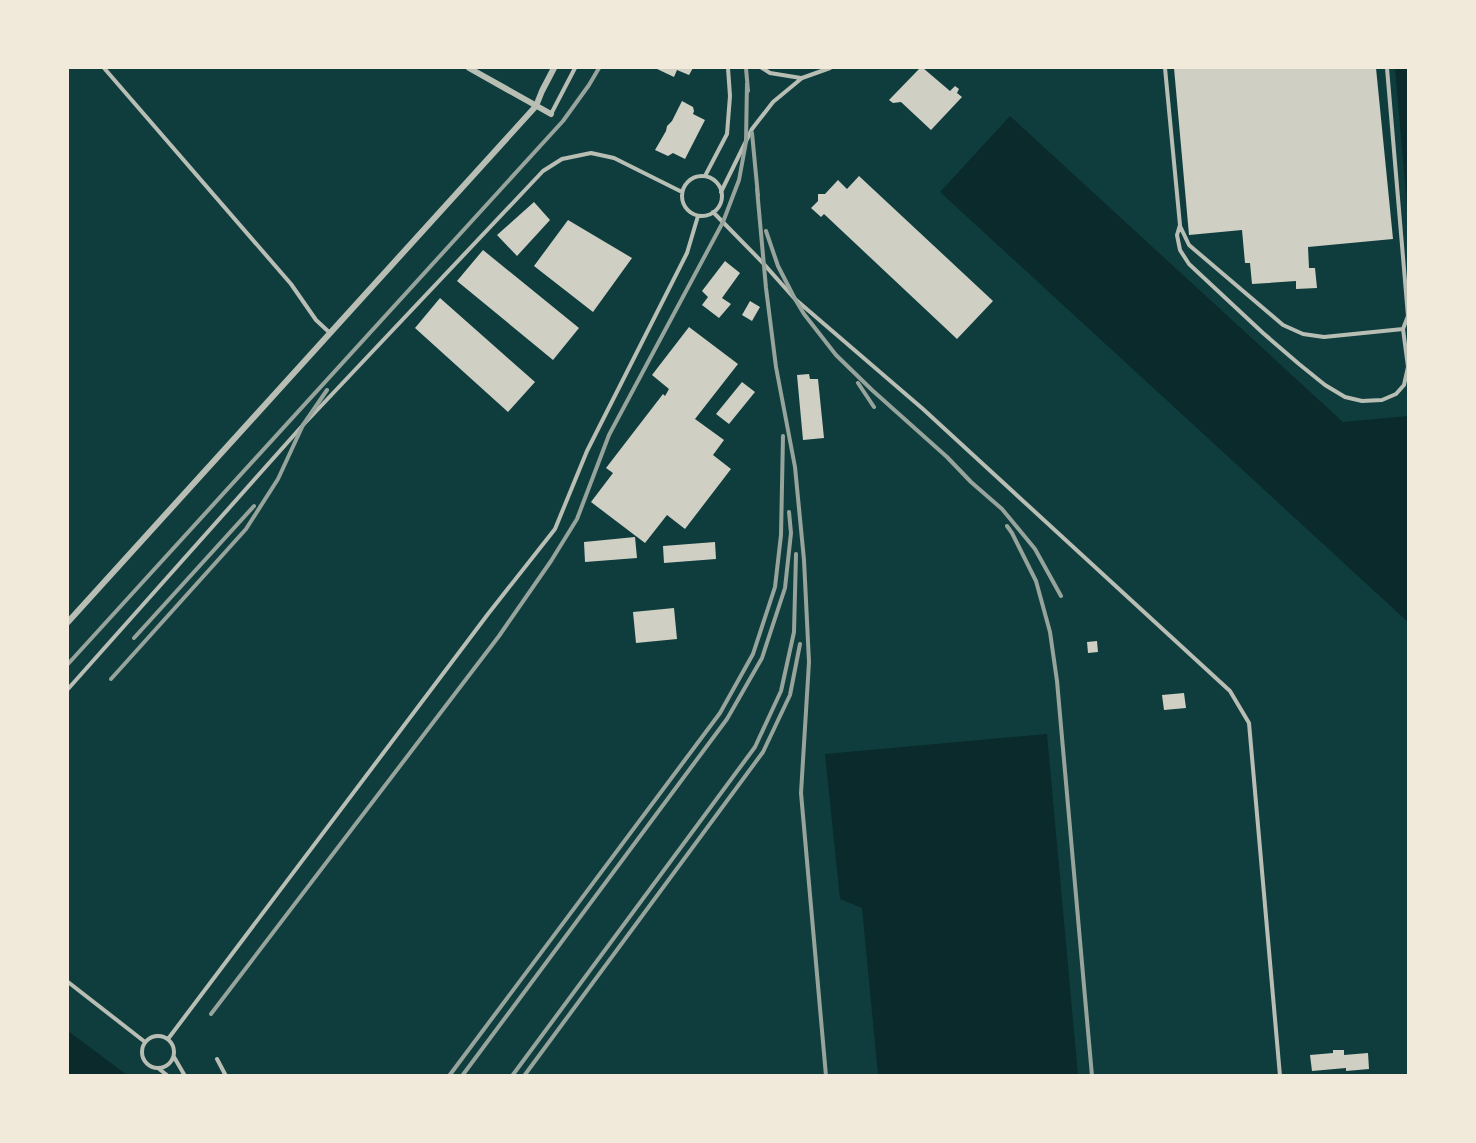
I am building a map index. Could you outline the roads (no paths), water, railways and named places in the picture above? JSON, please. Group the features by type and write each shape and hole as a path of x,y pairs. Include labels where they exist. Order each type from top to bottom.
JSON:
{"street":[{"path":"469,68 551,114"},
{"path":"68,622 536,106 554,68"}],"lane":[{"path":"104,68 291,284 316,320 330,333"},
{"path":"551,114 575,68"},
{"path":"705,176 727,135 730,96 728,68"},
{"path":"762,68 770,73 802,78"},
{"path":"721,192 716,182 705,176 693,178 688,181 682,192 683,204 698,216 709,215 713,212 720,203 721,192 752,129 773,102 802,78 830,68"},
{"path":"1165,68 1180,225 1189,245 1283,325 1303,334 1324,337 1403,329"},
{"path":"1180,225 1177,235 1180,250 1189,264 1281,349 1325,385 1345,397 1362,401 1382,400 1396,394 1404,385 1408,367 1403,329 1408,316 1388,68"},
{"path":"68,689 303,425 543,171 562,159 591,153 614,158 682,192"},
{"path":"713,212 795,299 923,409 1230,691 1249,723 1280,1076"},
{"path":"168,1039 555,529 587,451 687,253 698,216"},
{"path":"68,982 146,1042"},
{"path":"168,1076 145,1061 142,1051 149,1039 158,1036 168,1039 174,1047 174,1057 185,1076"},
{"path":"157,1068 167,1065 174,1057"},
{"path":"217,1059 226,1076"}],"water":[{"path":"1395,68 1408,68 1408,218"},
{"path":"1010,116 1343,422 1408,416 1408,622 940,192"},
{"path":"1047,734 1078,1075 878,1075 862,908 840,899 825,754"},
{"path":"68,1031 127,1075 68,1075"}],"railway":[{"path":"68,664 563,121 599,68"},
{"path":"746,68 748,91"},
{"path":"211,1014 499,636 577,519 609,435 723,222 739,180 746,142 747,83"},
{"path":"752,133 758,196"},
{"path":"757,189 776,367 795,467 804,560 809,662 801,793 826,1076"},
{"path":"766,231 778,266 795,299 836,355 1002,509 1035,549 1061,596"},
{"path":"858,383 874,407"},
{"path":"111,679 246,529 278,479 303,425 327,390"},
{"path":"449,1076 720,713 753,654 775,587 781,535 783,436"},
{"path":"134,638 254,506"},
{"path":"462,1076 727,719 762,658 785,588 791,533 789,512"},
{"path":"1007,526 1036,581 1050,632 1057,681 1092,1076"},
{"path":"512,1076 755,747 781,691 794,632 796,554"},
{"path":"524,1076 763,752 790,695 800,644"}]}
